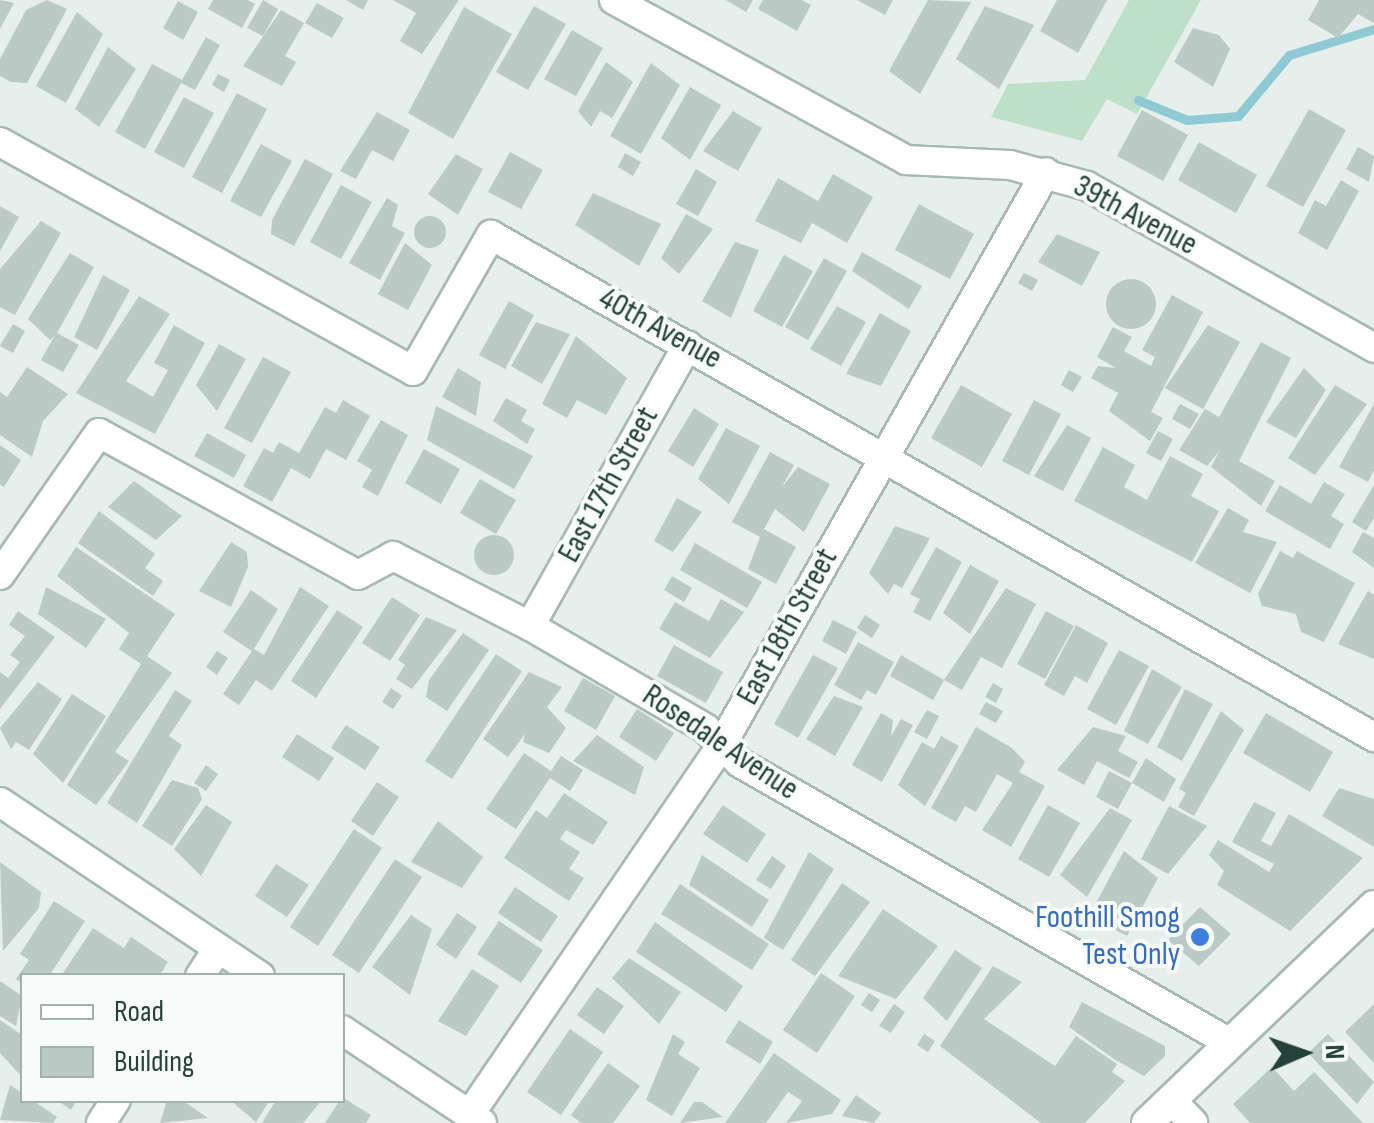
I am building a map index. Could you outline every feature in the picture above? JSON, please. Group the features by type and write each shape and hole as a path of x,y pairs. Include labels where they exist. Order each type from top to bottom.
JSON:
{"main road":[{"path":"1147,1123 1374,906"}],"street":[{"name":"39th Avenue","path":"614,0 906,160 1046,172 1087,186 1374,348"},
{"name":"40th Avenue","path":"0,142 413,371 491,235 1374,737"},
{"name":"East 18th Street","path":"476,1119 722,744 1046,172"},
{"name":"East 17th Street","path":"530,626 688,345"},
{"name":"Rosedale Avenue","path":"0,575 99,433 358,575 394,556 530,626 722,744 740,763 1230,1044"},
{"path":"0,802 256,973"},
{"path":"202,973 218,948"},
{"path":"345,1032 476,1119"},
{"path":"1171,1100 1193,1123"}],"green space":[{"path":"1129,0 1201,0 1137,114 1107,99 1082,141 991,117 1008,84 1085,80"}],"building":[{"path":"0,0 14,3 0,29"},
{"path":"47,0 67,9 27,83 11,82 0,76 0,59 26,10"},
{"path":"213,0 248,0 255,4 242,28 208,9"},
{"path":"263,0 278,9 263,36 247,28"},
{"path":"346,0 368,0 363,10"},
{"path":"393,0 459,0 422,54 400,41 416,13"},
{"path":"726,0 753,0 746,12"},
{"path":"763,0 802,0 811,5 797,31 758,9"},
{"path":"857,0 893,0 885,15"},
{"path":"928,0 971,2 920,94 889,71"},
{"path":"1057,0 1107,0 1078,53 1040,31"},
{"path":"1319,0 1374,0 1374,23 1358,14 1338,38 1308,20"},
{"path":"178,1 198,12 183,40 163,28"},
{"path":"317,3 344,18 332,38 305,23"},
{"path":"534,6 566,24 528,90 496,72"},
{"path":"985,6 1034,25 999,89 956,59"},
{"path":"464,7 512,34 453,139 408,113"},
{"path":"281,10 304,23 285,56 296,62 282,86 243,66"},
{"path":"77,12 103,34 66,103 36,86"},
{"path":"1193,28 1219,35 1230,49 1213,87 1174,62"},
{"path":"572,30 603,48 576,96 544,79"},
{"path":"206,37 220,45 195,90 181,83 145,149 115,132 152,64 182,80"},
{"path":"108,47 136,69 99,127 75,109"},
{"path":"606,62 633,82 612,118 600,111 591,127 578,111"},
{"path":"651,63 680,85 641,154 610,136"},
{"path":"218,74 230,80 224,92 212,85"},
{"path":"690,87 721,105 690,160 661,138"},
{"path":"237,93 267,109 222,193 192,177"},
{"path":"184,97 214,113 184,168 154,152"},
{"path":"1309,109 1346,130 1303,207 1266,186"},
{"path":"1142,110 1188,135 1163,181 1117,156"},
{"path":"733,111 762,128 738,171 703,151"},
{"path":"377,112 410,130 393,161 372,150 356,179 340,171"},
{"path":"1199,142 1257,175 1236,213 1178,180"},
{"path":"261,144 292,161 261,217 230,201"},
{"path":"1358,147 1374,156 1369,182 1346,169"},
{"path":"510,152 543,170 521,209 488,192"},
{"path":"625,153 641,162 633,176 618,167"},
{"path":"456,154 483,169 458,215 428,194"},
{"path":"305,159 333,174 294,246 271,234 272,220"},
{"path":"696,169 717,182 698,216 676,204"},
{"path":"833,174 873,197 847,243 812,223 801,243 755,221 778,178 818,201"},
{"path":"1341,180 1359,191 1327,250 1298,233 1315,200 1326,206"},
{"path":"341,185 372,202 341,259 310,242"},
{"path":"593,193 661,224 639,266 575,225"},
{"path":"387,198 398,205 392,226 405,233 380,280 349,263"},
{"path":"919,204 974,234 950,279 895,250"},
{"path":"0,206 19,217 0,251"},
{"path":"686,214 713,229 679,274 661,258"},
{"path":"430,216 441,221 446,232 441,243 430,248 419,243 414,232 419,221"},
{"path":"41,221 61,233 15,315 0,307 0,269"},
{"path":"1057,234 1100,252 1082,286 1038,262"},
{"path":"735,242 759,250 731,318 702,301"},
{"path":"405,243 432,265 408,310 378,294"},
{"path":"862,252 922,286 909,309 852,271"},
{"path":"70,253 94,267 57,333 79,345 63,372 41,360 55,335 50,340 28,319"},
{"path":"784,255 813,271 782,327 753,311"},
{"path":"824,258 847,271 808,340 785,327"},
{"path":"1024,273 1038,280 1032,291 1018,283"},
{"path":"103,275 130,290 97,350 74,337"},
{"path":"1131,279 1148,287 1156,304 1148,321 1131,329 1114,321 1106,304 1114,287"},
{"path":"1172,295 1203,312 1151,412 1163,418 1150,441 1109,411 1118,393 1091,378 1098,366 1116,368 1097,357 1113,327 1132,337 1124,351 1151,366 1155,357 1142,350"},
{"path":"139,296 170,314 126,381 153,397 168,370 154,363 174,325 205,343 155,434 76,393"},
{"path":"509,301 534,315 505,369 479,355"},
{"path":"837,306 866,322 841,366 810,349"},
{"path":"880,313 911,331 881,386 846,374"},
{"path":"536,322 570,334 542,384 511,366"},
{"path":"13,324 25,331 13,353 0,346"},
{"path":"1208,325 1240,342 1203,409 1165,388"},
{"path":"576,336 627,378 606,415 577,400 567,418 542,404"},
{"path":"1261,342 1291,358 1239,461 1275,481 1261,506 1211,467 1220,450 1207,466 1179,450 1205,409 1219,417"},
{"path":"219,344 246,359 217,411 196,385"},
{"path":"263,357 291,372 252,443 224,428"},
{"path":"27,367 68,394 43,421 32,457 0,435 0,392 7,397"},
{"path":"458,368 481,382 476,416 442,397"},
{"path":"1304,368 1326,390 1296,438 1266,422"},
{"path":"1069,370 1082,377 1073,392 1061,385"},
{"path":"961,385 1012,414 982,467 931,438"},
{"path":"1335,385 1367,404 1315,475 1288,458"},
{"path":"506,398 527,410 521,421 535,429 527,444 493,421"},
{"path":"343,400 370,416 346,460 326,449 310,479 291,468 272,502 243,486 264,448 273,453 279,442 299,453 325,407 336,413"},
{"path":"1034,400 1061,414 1029,475 1002,461"},
{"path":"1180,404 1199,414 1190,429 1172,419"},
{"path":"1374,404 1374,470 1368,482 1339,467"},
{"path":"436,406 533,456 514,489 427,440"},
{"path":"694,408 719,424 693,467 668,451"},
{"path":"381,420 408,435 378,496 362,487 372,470 357,461"},
{"path":"1067,425 1091,438 1063,491 1034,476"},
{"path":"726,428 760,446 729,504 698,479"},
{"path":"1158,431 1173,439 1161,461 1146,453"},
{"path":"207,433 246,455 234,478 194,456"},
{"path":"0,445 21,460 4,487 0,485"},
{"path":"1103,447 1135,465 1124,487 1147,500 1170,456 1203,474 1191,496 1219,511 1192,562 1074,501"},
{"path":"424,449 460,469 441,504 405,483"},
{"path":"770,452 794,465 782,487 798,467 830,484 804,532 775,509 764,529 796,547 776,584 748,569 760,537 732,522"},
{"path":"480,479 516,500 496,534 460,513"},
{"path":"134,481 182,516 156,540 108,507"},
{"path":"1324,482 1345,494 1331,516 1344,524 1330,549 1265,511 1280,485 1311,504"},
{"path":"1374,485 1374,518 1366,531 1352,522"},
{"path":"677,498 702,512 673,552 654,541"},
{"path":"1228,508 1249,520 1243,532 1277,542 1250,593 1195,563"},
{"path":"99,511 155,554 145,568 163,581 153,596 78,543"},
{"path":"895,526 930,538 902,588 894,584 888,594 869,573"},
{"path":"1363,532 1374,538 1374,568 1352,552"},
{"path":"494,535 508,541 514,555 508,569 494,575 480,569 474,555 480,541"},
{"path":"231,542 247,552 248,567 231,607 199,591"},
{"path":"695,543 762,582 747,608 680,570"},
{"path":"76,547 175,614 147,656 172,673 115,752 129,761 96,805 67,785 141,664 119,649 129,633 57,576"},
{"path":"936,547 962,562 930,621 913,612 920,599 910,594"},
{"path":"1280,551 1293,558 1297,551 1355,583 1324,642 1301,632 1296,614 1262,606 1258,594"},
{"path":"970,565 999,581 970,634 943,613"},
{"path":"672,576 692,588 684,602 664,590"},
{"path":"46,587 106,619 86,648 38,614"},
{"path":"300,587 329,606 272,691 256,680 239,705 223,694 252,651 223,632 251,590 278,609 254,649 264,655"},
{"path":"1006,588 1036,604 1002,668 981,657 962,690 944,680"},
{"path":"1368,591 1374,595 1374,659 1338,644"},
{"path":"392,597 420,615 390,661 362,643"},
{"path":"721,599 744,612 710,658 659,629 675,602 709,621"},
{"path":"337,610 363,627 316,698 291,681"},
{"path":"18,611 55,637 0,709 0,672 8,678 20,662 10,655 25,636 9,625"},
{"path":"1046,611 1074,626 1045,679 1017,664"},
{"path":"865,615 880,625 872,638 857,628"},
{"path":"426,617 457,630 412,689 396,679 405,665 398,660"},
{"path":"833,620 857,632 846,654 822,641"},
{"path":"1076,625 1108,643 1087,683 1075,676 1064,696 1044,685"},
{"path":"463,633 489,650 447,711 426,697 429,680"},
{"path":"858,642 894,662 876,695 867,690 861,700 834,685"},
{"path":"674,645 723,672 706,703 657,676"},
{"path":"1119,650 1149,666 1116,725 1087,709"},
{"path":"217,651 228,658 217,675 206,667"},
{"path":"496,654 522,671 452,779 425,761"},
{"path":"813,655 838,668 798,738 774,724"},
{"path":"901,655 944,680 933,700 890,676"},
{"path":"1152,669 1182,687 1148,744 1124,731"},
{"path":"529,672 562,687 547,707 566,728 549,753 523,742 525,734 508,757 483,739"},
{"path":"583,678 615,696 596,730 564,711"},
{"path":"38,682 62,699 29,750 16,742 11,749 0,728"},
{"path":"993,683 1003,689 996,703 985,697"},
{"path":"391,688 402,696 393,709 382,702"},
{"path":"1185,689 1213,704 1182,761 1157,747"},
{"path":"175,690 192,701 169,736 182,745 137,823 107,803"},
{"path":"72,694 106,716 63,783 33,754"},
{"path":"834,696 863,707 835,756 806,739"},
{"path":"986,702 1003,711 996,723 979,714"},
{"path":"637,709 674,733 656,761 619,737"},
{"path":"927,710 939,716 927,739 914,732"},
{"path":"1221,711 1244,730 1194,816 1178,807 1186,793 1179,789"},
{"path":"881,713 893,720 891,736 901,719 913,725 882,782 852,765"},
{"path":"1266,713 1333,752 1310,792 1243,753"},
{"path":"346,725 380,747 365,770 331,748"},
{"path":"976,727 1012,748 1025,762 1019,772 1045,786 1011,847 982,830 1013,783 997,774 976,812 965,806 956,822 931,808"},
{"path":"1093,727 1126,736 1118,751 1138,762 1129,778 1097,761 1084,785 1057,770"},
{"path":"297,734 334,758 319,781 282,757"},
{"path":"597,735 644,767 635,795 573,761"},
{"path":"941,736 959,746 925,806 898,785 922,742 934,749"},
{"path":"524,753 551,771 561,756 583,770 570,791 550,778 516,829 486,809"},
{"path":"1146,758 1176,779 1164,802 1132,783"},
{"path":"206,765 218,774 206,791 194,783"},
{"path":"1109,771 1132,783 1118,809 1096,797"},
{"path":"172,780 198,788 202,799 172,846 142,826"},
{"path":"377,782 399,797 373,836 351,821"},
{"path":"1339,788 1374,799 1374,847 1322,816"},
{"path":"564,793 608,822 593,845 566,830 560,839 580,852 569,869 584,878 569,901 504,858 536,810 547,818"},
{"path":"1254,802 1276,813 1261,841 1271,846 1289,814 1363,858 1290,931 1217,885 1224,871 1209,855 1218,840 1269,872 1274,864 1232,842"},
{"path":"206,805 232,822 201,876 174,849"},
{"path":"723,805 766,834 747,863 703,834"},
{"path":"1048,805 1080,823 1049,877 1018,859"},
{"path":"1169,806 1207,826 1168,874 1141,859"},
{"path":"1110,808 1132,820 1087,897 1060,875"},
{"path":"438,821 483,857 462,888 411,862"},
{"path":"354,829 382,848 318,946 290,927"},
{"path":"1124,851 1158,878 1127,936 1089,916"},
{"path":"809,852 834,869 783,950 764,938"},
{"path":"702,855 769,900 752,927 689,885"},
{"path":"772,856 786,866 771,889 756,880"},
{"path":"395,859 422,877 359,973 332,955"},
{"path":"0,862 41,892 39,908 3,951"},
{"path":"276,864 309,885 287,917 255,896"},
{"path":"842,883 870,902 815,976 791,960"},
{"path":"680,884 769,944 752,970 661,914"},
{"path":"515,887 558,916 541,942 498,913"},
{"path":"54,901 85,921 51,973 20,973 29,960 20,954"},
{"name":"Foothill Smog Test Only","path":"1200,907 1231,934 1199,966 1168,940"},
{"path":"883,909 938,946 896,999 838,976"},
{"path":"457,913 477,927 456,959 436,945"},
{"path":"411,915 432,929 410,995 372,967"},
{"path":"499,921 543,950 521,983 477,954"},
{"path":"655,922 743,986 726,1012 636,952"},
{"path":"93,928 124,948 131,937 168,962 161,973 63,973"},
{"path":"955,950 982,968 947,1021 923,998"},
{"path":"629,958 681,992 659,1024 612,978"},
{"path":"993,966 1022,982 984,1019 1055,1066 1076,1036 1117,1064 1112,1072 1125,1081 1085,1123 1041,1123 940,1046"},
{"path":"472,969 499,986 466,1036 438,1021"},
{"path":"821,973 855,996 817,1053 783,1030"},
{"path":"0,981 20,995 20,1006 16,1026 0,1016"},
{"path":"597,987 624,1006 604,1034 577,1015"},
{"path":"869,993 880,1000 872,1012 861,1005"},
{"path":"1082,1002 1165,1046 1165,1056 1144,1076 1114,1059 1069,1027"},
{"path":"894,1004 905,1012 891,1033 879,1026"},
{"path":"1374,1004 1374,1063 1345,1032"},
{"path":"0,1020 20,1034 20,1075 0,1053"},
{"path":"739,1020 773,1042 760,1064 725,1042"},
{"path":"570,1029 603,1052 561,1115 527,1092"},
{"path":"673,1034 685,1042 678,1054 700,1068 672,1116 646,1100"},
{"path":"924,1034 935,1041 928,1052 917,1045"},
{"path":"1328,1034 1374,1082 1357,1104 1308,1053"},
{"path":"774,1053 841,1100 832,1114 786,1123 802,1101 788,1092 766,1123 725,1123"},
{"path":"608,1063 640,1086 613,1123 581,1123 571,1115"},
{"path":"1272,1067 1294,1091 1314,1072 1363,1123 1250,1123 1233,1104"},
{"path":"10,1085 20,1092 20,1103 36,1103 57,1117 53,1123 0,1120"},
{"path":"856,1095 881,1113 874,1123 842,1116"},
{"path":"345,1099 371,1115 366,1123 325,1123"},
{"path":"694,1102 702,1102 723,1117 680,1123"},
{"path":"166,1103 186,1103 208,1118 160,1123"},
{"path":"234,1103 268,1103 256,1122"},
{"path":"274,1103 320,1103 303,1123 262,1123"}],"waterway":[{"path":"1138,100 1187,120 1238,116 1289,55 1374,29"}],"place":[{"name":"Foothill Smog Test Only","path":"1200,937"}]}
